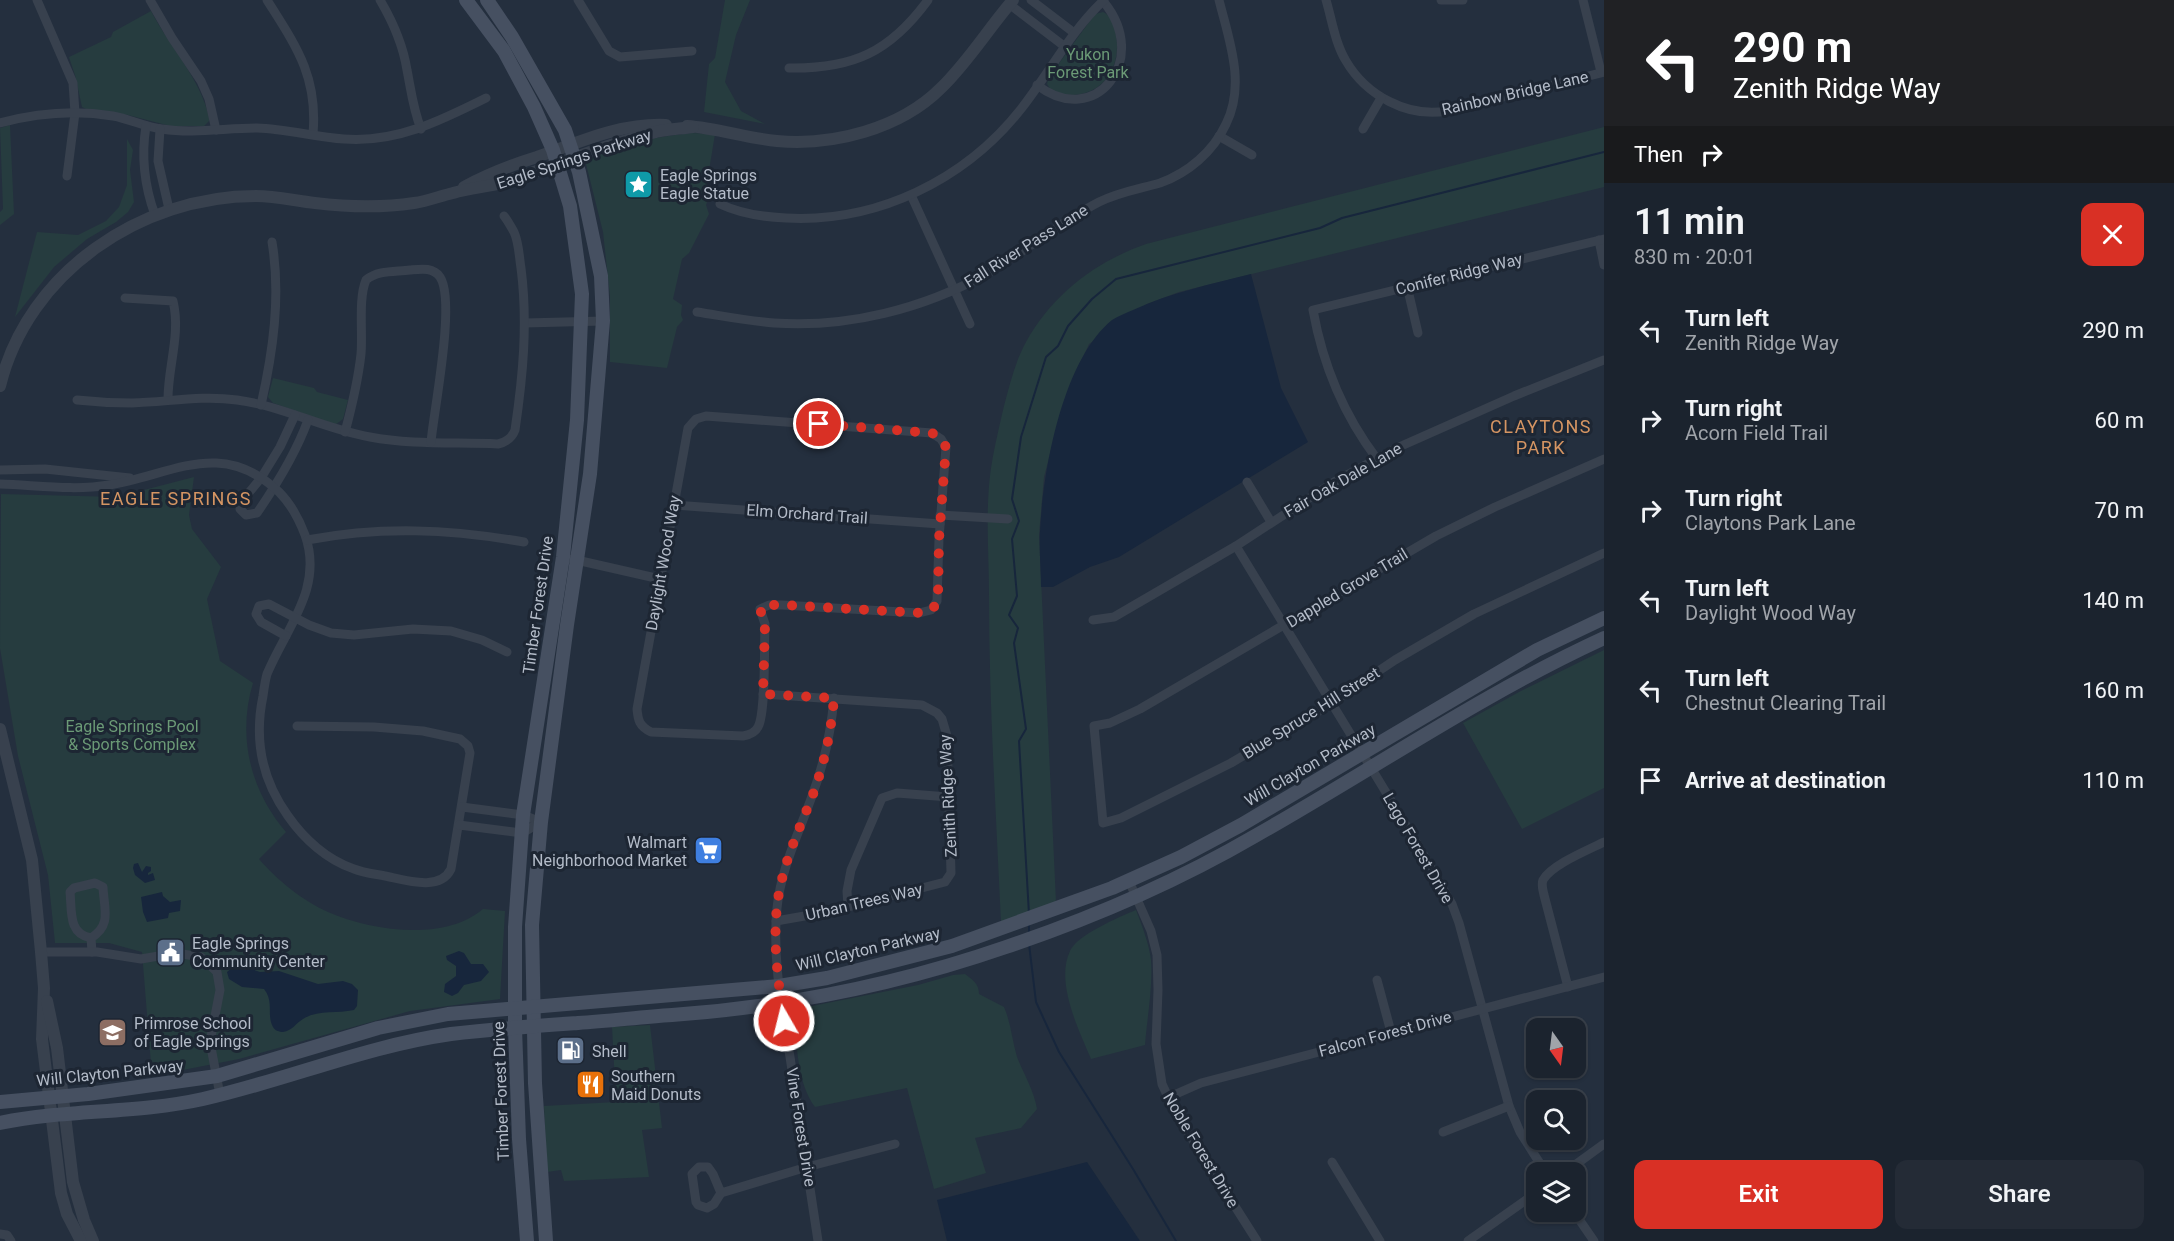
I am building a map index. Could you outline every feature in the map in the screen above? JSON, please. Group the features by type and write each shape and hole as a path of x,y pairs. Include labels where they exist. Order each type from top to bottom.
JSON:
{"main road":[{"name":"Timber Forest Drive","path":"466,0 504,51 534,106 555,157 570,207 582,294 570,558 532,925 538,1144 546,1241"},
{"name":"Timber Forest Drive","path":"487,0 512,37 565,130 589,213 601,276 603,321 590,474 570,558 523,815 515,927 515,1028 519,1139 527,1241"},
{"name":"Will Clayton Parkway","path":"0,1102 157,1086 217,1076 378,1028 448,1014 779,986 827,978 947,947 1128,881 1181,857 1255,817 1537,650 1604,618"},
{"name":"Will Clayton Parkway","path":"0,1123 59,1114 172,1105 251,1088 340,1059 415,1040 462,1033 672,1015 781,1001 856,988 952,964 1015,945 1136,897 1186,873 1264,831 1490,696 1604,638"},
{"path":"1480,683 1490,696"},
{"path":"1255,817 1264,831"},
{"path":"947,947 952,964"}],"street":[{"path":"37,0 71,75 75,113 67,176"},
{"path":"150,0 201,81 210,99 216,130"},
{"path":"267,0 304,63 310,83 314,119 313,134"},
{"path":"380,0 399,38 421,129"},
{"path":"578,0 609,51 620,57 692,51"},
{"path":"789,68 817,69 864,56 898,35 913,20 927,0"},
{"path":"1031,0 1073,32"},
{"name":"Fall River Pass Lane","path":"697,312 774,323 813,323 896,310 955,290 1006,262 1083,210 1108,197 1160,183 1187,170 1210,148 1227,123 1235,90 1234,58 1219,0"},
{"path":"1326,0 1338,44 1345,60 1369,89 1381,98 1363,129"},
{"path":"1441,1 1462,0"},
{"path":"1583,0 1603,72"},
{"path":"720,204 736,212 753,215 819,219 868,210 911,195 940,180 965,164 993,140 1021,108 1073,32 1103,1 1118,23 1123,42 1117,71 1109,82 1095,93 1074,100 1050,95 1037,85"},
{"path":"1011,2 1064,46"},
{"name":"Eagle Springs Parkway","path":"0,386 20,333 33,312 63,274 126,228 169,209 214,198 260,196 316,203 378,206 414,203 455,192 493,172 653,132 693,127 775,141 836,139 875,129 897,119 939,90 972,53 1011,2"},
{"name":"Rainbow Bridge Lane","path":"1381,98 1397,105 1426,112 1448,111 1603,72"},
{"path":"0,123 33,116 75,113 114,116 146,126 179,131 259,128 366,140 397,136 421,129 486,98"},
{"path":"146,126 143,163 146,185 155,215"},
{"path":"160,129 158,161 169,209"},
{"path":"1219,136 1252,155"},
{"path":"911,195 970,324"},
{"path":"77,400 133,403 168,399 218,398 261,405 345,432 389,440 498,444 509,439 515,430 525,323 518,243 504,216"},
{"path":"1601,239 1604,265"},
{"name":"Conifer Ridge Way","path":"1377,459 1336,393 1321,346 1313,310 1601,239"},
{"path":"261,405 270,368 274,328 275,268 272,242"},
{"path":"345,432 357,382 362,346 363,287 372,276 426,269 439,276 442,283 445,324 431,442"},
{"path":"1407,286 1418,333"},
{"path":"125,298 174,301 177,317 168,399"},
{"path":"525,323 603,321"},
{"name":"Fair Oak Dale Lane","path":"1093,620 1114,617 1236,546 1334,482 1377,459 1460,419 1604,360"},
{"path":"295,415 280,447 261,478 240,505 240,509 246,515 257,513 294,454 308,420"},
{"name":"Daylight Wood Way","path":"763,694 760,724 753,733 743,736 651,732 643,728 638,720 637,708 688,428 696,419 706,416 932,433 941,439 946,447 940,520"},
{"name":"Dappled Grove Trail","path":"1094,726 1110,723 1140,709 1403,554 1455,526 1604,459"},
{"path":"0,484 86,487 109,485 174,467 195,463 213,463 232,466 261,478 273,488 291,507 307,540 310,568 308,586 297,618 266,676 258,719 262,761 276,800 300,833 320,851 353,869 406,881 438,881 447,876 451,869 462,807 470,753 468,746 460,739 423,731 374,727 297,726"},
{"path":"0,470 45,469 135,478"},
{"path":"1247,482 1271,522"},
{"name":"Elm Orchard Trail","path":"674,505 940,520 1008,519"},
{"path":"763,694 765,624 760,609 769,605 782,605 918,613 931,610 936,605 938,597 940,520"},
{"path":"307,540 359,532 402,529 456,532 524,542"},
{"name":"Lago Forest Drive","path":"1236,546 1452,904 1509,1106 1520,1132 1539,1162"},
{"name":"Blue Spruce Hill Street","path":"1094,726 1103,823 1121,818 1232,763 1395,660 1474,614 1604,553"},
{"path":"570,558 660,579"},
{"path":"286,636 261,622 256,614 258,606 269,604 318,629 343,634 413,629 451,631 482,640 507,652"},
{"name":"Zenith Ridge Way","path":"763,694 912,704 930,708 937,713 942,719 947,736 951,867 949,878"},
{"name":"Vine Forest Drive","path":"818,1241 779,986 776,921 782,880 791,847 811,798 827,749 834,698"},
{"path":"0,729 32,860 44,988 41,1025 73,1182 93,1241"},
{"path":"848,907 846,898 848,885 857,855 879,802 887,795 897,793 949,797"},
{"path":"462,807 523,815 541,822"},
{"path":"459,825 522,833 541,822"},
{"path":"1568,987 1542,884 1543,880 1558,866 1604,842"},
{"name":"Urban Trees Way","path":"776,921 848,907 939,885 949,878"},
{"name":"Noble Forest Drive","path":"1128,881 1151,931 1157,955 1156,1044 1159,1070 1167,1098 1257,1241"},
{"path":"95,883 103,887 106,923 100,932 91,938 78,934 74,929 70,892 74,888 95,883"},
{"path":"91,938 92,952"},
{"path":"42,952 92,952 141,959 176,953 201,957 217,972 220,990 210,1042 219,1095"},
{"name":"Falcon Forest Drive","path":"1167,1098 1201,1083 1604,977"},
{"path":"1377,980 1391,1032"},
{"path":"1443,1132 1509,1106"},
{"path":"59,1114 61,1193 67,1214 81,1241"},
{"path":"721,1193 895,1144"},
{"path":"1579,1162 1604,1144"},
{"path":"1332,1162 1380,1241"},
{"path":"1468,1241 1526,1200"},
{"path":"1581,1222 1594,1241"},
{"path":"0,1234 7,1235 11,1241"}],"green space":[{"path":"725,0 750,0 736,35 725,82 741,111 765,124 704,112 709,64 715,58"},
{"path":"151,11 199,89 209,117 209,121 204,126 170,126 128,115 82,107 69,57 111,37 113,32"},
{"name":"Yukon Forest Park","path":"1103,12 1112,22 1117,41 1115,63 1110,73 1096,88 1086,93 1071,95 1051,90 1047,84 1049,77 1095,14"},
{"path":"10,125 14,214 0,225 0,212 3,209 0,128"},
{"path":"1604,127 1604,187 1179,292 1147,304 1089,344 1058,423 1044,477 1039,535 1056,902 1001,922 990,677 988,500 993,456 1016,365 1026,342 1049,309 1062,295 1093,270 1127,251 1146,244"},
{"path":"692,133 715,134 707,183 710,193 706,205 709,214 689,253 682,259 673,299 682,305 683,320 677,327 667,368 610,362 610,296 603,232 585,160 620,146"},
{"path":"127,139 133,150 130,170 134,202 128,212 87,239 54,267 15,317 37,232 78,235 106,221 119,207 127,185"},
{"path":"273,378 314,388 317,392 348,400 343,419 335,425 273,403 268,397"},
{"name":"Eagle Springs Pool & Sports Complex","path":"194,477 189,515 192,529 221,567 207,599 220,661 253,683 246,723 250,762 263,798 286,832 259,859 282,882 309,902 328,912 365,924 407,930 428,929 449,926 483,909 505,911 500,999 410,1011 239,1059 152,1076 142,952 109,943 55,943 48,875 18,756 0,648 1,494 117,497"},
{"path":"1604,650 1604,788 1522,829 1463,723"},
{"path":"1136,910 1151,960 1151,992 1145,1045 1091,1059 1070,1006 1065,977 1066,964 1070,951 1081,939 1099,927"},
{"path":"965,974 977,985 979,994 1004,1007 1017,1057 1037,1109 1021,1128 975,1138 986,1173 934,1189 907,1088 815,1107 801,1075 794,1015 797,1009"},
{"path":"650,1025 662,1128 642,1130 649,1177 564,1181 561,1170 547,1172 544,1106 616,1102 612,1027"}],"water":[{"path":"1251,274 1281,388 1308,442 1119,557 1090,567 1053,587 1041,587 1040,532 1045,479 1051,449 1068,389 1080,362 1095,338 1112,320 1147,304 1191,289"},
{"path":"138,863 142,872 146,866 151,867 148,875 153,873 155,880 145,883 135,875 134,864"},
{"path":"162,892 170,902 181,900 180,911 169,913 168,918 147,922 141,897"},
{"path":"459,951 464,953 471,964 483,964 489,972 481,981 464,985 458,993 452,996 444,992 445,984 456,976 456,966 447,960 446,956"},
{"path":"237,964 260,972 279,971 318,984 343,981 352,984 358,990 357,1006 354,1010 309,1016 289,1030 278,1031 272,1025 269,998 264,989 242,987 229,979 227,972"},
{"path":"1087,1162 1140,1241 947,1241 937,1200"}],"waterway":[{"path":"1029,914 1019,741 1026,729 1014,643 1018,628 1009,615 1017,596 1012,539 1019,521 1012,499 1021,437 1046,357 1058,346 1068,326 1092,299 1116,279 1320,228 1342,218 1604,152"},
{"path":"1029,923 1029,935"},
{"path":"1029,944 1036,1002 1059,1052 1176,1241"}],"place":[{"name":"Eagle Springs Eagle Statue","path":"639,184"},
{"name":"Walmart Neighborhood Market","path":"708,851"},
{"name":"Eagle Springs Community Center","path":"171,952"},
{"name":"Primrose School of Eagle Springs","path":"113,1032"},
{"name":"Shell","path":"571,1051"},
{"name":"Southern Maid Donuts","path":"590,1085"}],"district":[{"name":"CLAYTONS PARK","path":"1541,436"},
{"name":"EAGLE SPRINGS","path":"176,498"}],"route":[{"path":"784,1021 776,950 777,907 791,847 811,798 827,749 834,698 763,694 765,624 760,609 769,605 782,605 923,613 934,607 938,597 939,539 946,447 941,439 932,433 819,424"}]}
